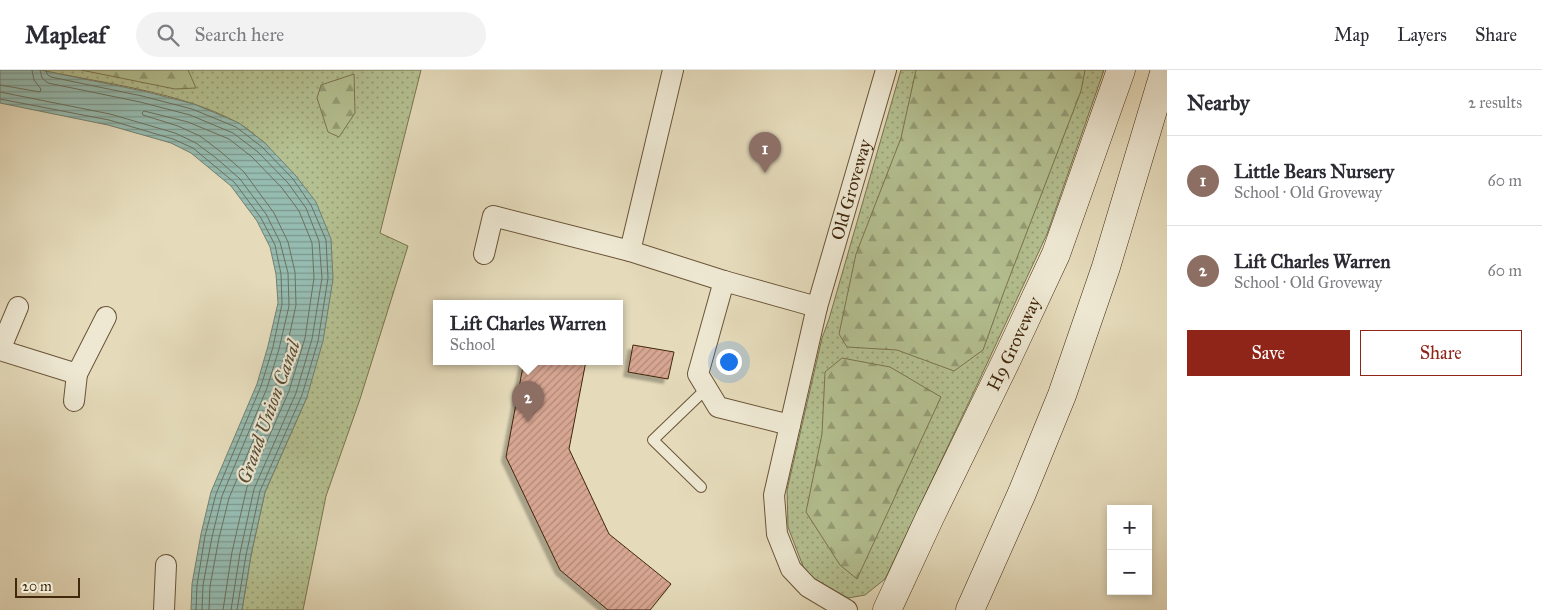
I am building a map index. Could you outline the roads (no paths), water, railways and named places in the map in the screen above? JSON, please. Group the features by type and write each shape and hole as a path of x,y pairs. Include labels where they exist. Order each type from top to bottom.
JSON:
{"street":[{"path":"630,251 672,70"},
{"name":"Old Groveway","path":"847,610 808,587 791,569 777,534 774,495 817,307 886,70"},
{"name":"H9 Groveway","path":"887,610 1056,254 1121,70"},
{"path":"969,609 1022,493 1062,395 1106,267 1164,70"},
{"path":"484,254 493,216 630,251 724,281 817,307"},
{"path":"724,281 698,374 718,407 790,425"},
{"path":"18,307 0,350 77,374"},
{"path":"74,401 77,374 106,317"},
{"path":"164,610 166,565"}],"lane":[{"path":"701,487 653,440 706,388"}],"water":[{"name":"Grand Union Canal","path":"0,70 40,70 143,91 194,104 239,123 265,143 296,176 316,202 331,239 333,279 323,341 307,397 265,492 251,555 242,610 191,610 192,584 211,492 257,384 278,303 276,274 270,247 257,221 231,186 191,153 171,143 108,125 0,103"}],"place":[{"name":"Little Bears Nursery","path":"765,173"},
{"name":"Lift Charles Warren","path":"528,422"}]}
